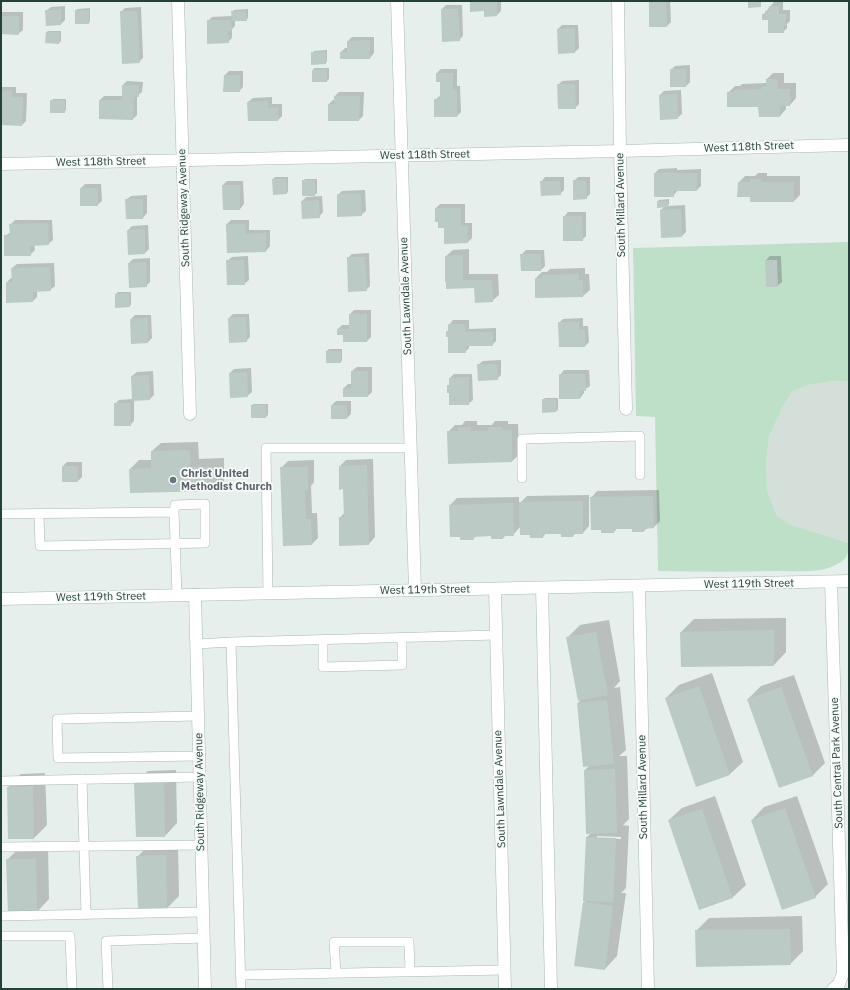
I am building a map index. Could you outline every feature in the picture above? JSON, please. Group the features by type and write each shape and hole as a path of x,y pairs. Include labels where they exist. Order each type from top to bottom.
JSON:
{"street":[{"name":"South Ridgeway Avenue","path":"178,1 190,414"},
{"name":"South Lawndale Avenue","path":"397,1 415,590"},
{"name":"South Millard Avenue","path":"618,1 626,409"},
{"name":"West 118th Street","path":"1,164 620,151 849,144"},
{"name":"South Central Park Avenue","path":"831,582 843,973 839,984 834,989"},
{"name":"West 119th Street","path":"1,599 849,582"},
{"name":"South Millard Avenue","path":"638,586 648,989"},
{"path":"542,588 551,989"},
{"name":"South Lawndale Avenue","path":"495,589 505,989"},
{"name":"South Ridgeway Avenue","path":"195,595 205,989"}],"lane":[{"path":"522,478 522,439 584,437 640,436 640,475"},
{"path":"268,594 266,448 411,448"},
{"path":"39,515 40,546 175,543 205,543 205,504 175,505 174,512 175,543 177,595"},
{"path":"1,514 39,515 174,512"},
{"path":"196,644 496,635"},
{"path":"323,640 323,667 402,665 402,638"},
{"path":"231,642 241,989"},
{"path":"198,716 57,719 58,758 199,756"},
{"path":"1,781 200,777"},
{"path":"82,779 86,915"},
{"path":"1,846 202,845"},
{"path":"1,916 203,912"},
{"path":"1,936 70,936 72,989"},
{"path":"108,989 106,941 204,938"},
{"path":"336,972 334,942 409,942 410,971"},
{"path":"240,975 505,970"}],"shaded area":[{"path":"834,381 849,381 849,543 789,524 775,515 767,490 766,462 769,437 782,408 792,392 808,385"}],"green space":[{"path":"848,242 849,381 834,381 808,385 792,392 782,408 769,437 766,462 767,490 776,515 789,524 849,543 847,555 840,563 825,569 812,571 658,571 655,417 636,416 633,248"}],"building":[{"path":"470,1 497,1 497,16 484,17 484,11 470,12"},
{"path":"748,1 761,1 761,7 748,8"},
{"path":"649,2 666,2 667,27 649,27"},
{"path":"769,6 779,6 779,14 786,14 786,26 784,26 784,33 768,33 768,20 762,20 762,14 765,14 765,11 769,11"},
{"path":"441,9 458,9 460,41 442,42"},
{"path":"45,10 61,10 61,25 46,26"},
{"path":"75,10 89,10 89,24 75,24"},
{"path":"120,11 137,11 140,63 122,64"},
{"path":"231,11 246,11 247,21 232,21"},
{"path":"1,16 19,16 19,35 1,34"},
{"path":"207,20 231,20 232,31 228,31 229,43 207,44"},
{"path":"575,28 575,53 558,54 557,29"},
{"path":"46,32 60,32 59,44 45,43"},
{"path":"370,40 370,59 340,59 340,52 347,52 347,41"},
{"path":"311,52 326,52 326,64 311,65"},
{"path":"327,69 327,82 312,82 312,70"},
{"path":"670,69 686,69 686,87 670,87"},
{"path":"436,73 453,73 453,90 457,90 457,117 434,117 434,99 440,99 440,82 436,82"},
{"path":"224,75 240,75 240,92 223,92"},
{"path":"766,79 777,79 778,89 790,89 790,106 780,106 780,117 759,117 758,107 727,107 727,92 734,92 734,90 762,89 761,87 766,86"},
{"path":"557,84 575,84 576,109 558,109"},
{"path":"122,85 139,85 139,97 134,97 133,120 99,119 99,100 122,100"},
{"path":"1,90 12,91 12,97 23,97 22,126 1,125"},
{"path":"677,94 678,119 660,120 659,95"},
{"path":"334,96 360,96 359,121 328,121 328,104 334,104"},
{"path":"50,100 65,100 65,113 50,113"},
{"path":"268,101 268,108 278,107 278,121 248,121 247,102"},
{"path":"654,173 697,173 697,191 674,191 674,197 654,197"},
{"path":"272,179 286,179 287,194 273,195"},
{"path":"750,179 761,179 761,182 794,182 794,202 750,202 750,197 737,197 738,182 750,182"},
{"path":"302,180 315,180 315,196 302,196"},
{"path":"573,180 586,180 587,199 573,200"},
{"path":"540,181 560,181 561,195 541,196"},
{"path":"222,185 240,185 240,210 223,210"},
{"path":"80,188 98,188 98,206 80,206"},
{"path":"337,194 361,194 362,216 337,217"},
{"path":"125,199 143,199 143,219 126,219"},
{"path":"319,200 320,218 302,219 301,201"},
{"path":"657,201 668,201 668,207 657,208"},
{"path":"435,208 461,208 461,226 468,226 468,243 444,244 444,228 438,228 438,222 435,222"},
{"path":"681,209 682,237 661,238 660,210"},
{"path":"563,216 582,216 583,241 563,241"},
{"path":"48,223 49,245 30,246 31,256 4,256 4,235 10,235 9,224"},
{"path":"226,224 245,224 246,234 266,233 266,252 227,253"},
{"path":"145,229 145,254 128,255 127,230"},
{"path":"520,254 541,254 541,271 521,271"},
{"path":"463,255 463,280 492,280 493,302 475,303 474,288 446,289 445,256"},
{"path":"347,257 365,257 367,291 348,292"},
{"path":"226,260 244,260 245,285 227,285"},
{"path":"765,260 777,260 778,287 766,287"},
{"path":"146,262 147,287 129,288 128,263"},
{"path":"50,267 51,291 33,292 33,302 6,303 6,282 12,282 11,268"},
{"path":"579,274 579,280 583,280 583,297 535,298 535,278 542,278 542,275"},
{"path":"129,293 130,307 115,308 115,294"},
{"path":"349,314 367,314 367,342 343,342 343,335 337,335 337,329 349,329"},
{"path":"246,317 247,342 229,343 228,318"},
{"path":"148,318 148,343 131,344 130,319"},
{"path":"558,322 579,322 579,330 585,330 585,347 559,347"},
{"path":"448,324 465,324 465,332 493,332 493,346 465,346 466,353 448,353 448,337 446,337 446,331 448,331"},
{"path":"326,351 341,351 341,363 326,363"},
{"path":"477,364 497,364 498,380 478,381"},
{"path":"351,371 368,371 368,397 343,397 343,388 351,388"},
{"path":"247,372 248,397 230,398 229,373"},
{"path":"559,374 585,374 586,391 580,391 580,399 559,399"},
{"path":"149,375 150,400 132,401 131,376"},
{"path":"469,377 469,405 449,405 447,385 449,385 449,378"},
{"path":"542,399 556,399 556,412 542,413"},
{"path":"114,403 130,403 131,426 114,426"},
{"path":"251,405 266,405 266,418 251,418"},
{"path":"331,405 347,405 347,419 331,419"},
{"path":"471,427 471,431 488,431 488,427 502,427 502,430 512,430 512,462 448,464 447,431 458,431 458,428"},
{"name":"Christ United Methodist Church","path":"190,450 190,467 215,467 216,491 130,493 129,469 151,468 151,451"},
{"path":"367,465 369,545 339,546 339,517 344,517 343,489 339,490 339,466"},
{"path":"62,466 78,466 78,482 62,482"},
{"path":"280,467 308,467 308,490 305,490 306,519 311,519 312,545 283,546"},
{"path":"653,496 654,528 644,529 644,532 632,532 632,529 614,529 614,533 601,533 601,530 591,530 590,497"},
{"path":"583,501 583,534 573,534 573,537 561,537 561,534 543,534 543,538 530,538 530,535 520,535 519,502"},
{"path":"513,503 514,536 503,536 503,539 491,539 491,536 474,537 474,540 460,540 460,537 450,537 449,505"},
{"path":"774,630 774,666 681,667 680,632"},
{"path":"596,632 608,695 578,701 566,637"},
{"path":"699,686 730,775 696,787 665,698"},
{"path":"781,687 813,776 779,788 747,699"},
{"path":"607,700 614,764 583,767 577,703"},
{"path":"615,769 617,833 586,834 584,770"},
{"path":"164,782 165,837 136,837 134,783"},
{"path":"33,786 34,839 8,839 7,787"},
{"path":"785,808 816,898 782,910 751,820"},
{"path":"702,809 733,898 699,910 668,820"},
{"path":"586,837 616,838 613,902 583,901"},
{"path":"166,855 167,910 138,911 136,856"},
{"path":"6,859 36,859 37,913 8,914"},
{"path":"583,902 613,906 605,970 574,966"},
{"path":"790,929 791,965 696,967 695,930"}],"place":[{"name":"Christ United Methodist Church","path":"173,480"}]}
